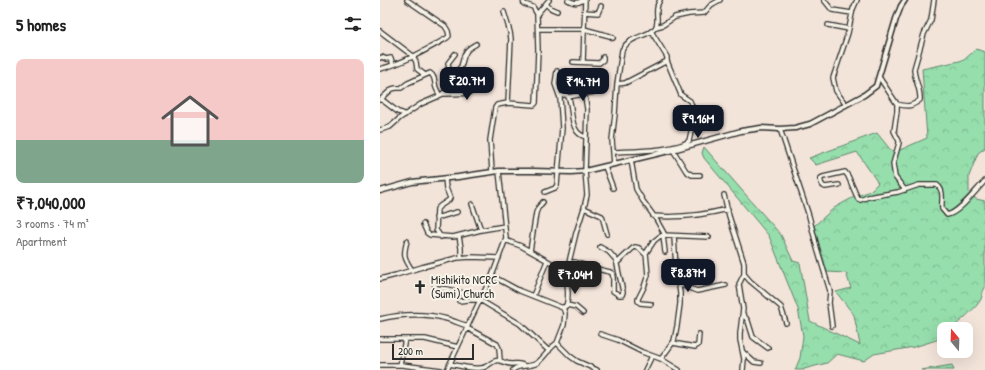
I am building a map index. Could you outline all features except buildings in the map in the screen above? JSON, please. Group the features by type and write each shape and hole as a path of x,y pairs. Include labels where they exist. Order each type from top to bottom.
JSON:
{"main road":[{"path":"380,192 412,182 499,171 529,170 585,172 742,131 761,128 795,128 810,124 864,95 876,86 896,19 905,0"}],"street":[{"path":"380,69 403,62 447,38 449,33 445,26 407,0"},
{"path":"492,172 490,140 495,108 497,105 508,103 532,106 535,104 538,50 537,14 533,7 524,4 523,0"},
{"path":"537,14 549,0"},
{"path":"568,0 575,3 584,0 583,62"},
{"path":"656,27 657,6 660,0"},
{"path":"614,164 612,140 617,84 623,47 632,40 676,18 689,14 704,13 711,5 720,0"},
{"path":"824,0 832,10 852,13"},
{"path":"846,105 836,91 833,78 849,29 852,13 858,0"},
{"path":"897,104 911,106 920,100 914,69 924,34 931,20 934,0"},
{"path":"546,4 550,8 557,11"},
{"path":"584,12 598,13 601,6"},
{"path":"504,12 511,39 508,103"},
{"path":"828,26 849,29"},
{"path":"538,29 584,29 613,38"},
{"path":"380,31 413,56 417,69 425,75"},
{"path":"613,152 670,147 689,141 695,114 690,101 682,96 667,61 667,57 651,31"},
{"path":"450,74 461,68 466,52 476,44"},
{"path":"380,130 390,127 399,119 423,103 441,94 448,88 450,74 448,63 455,54"},
{"path":"573,62 599,63 603,57"},
{"path":"380,58 391,58 393,65"},
{"path":"617,84 625,82 667,61"},
{"path":"546,192 556,187 562,128 562,107 556,84 557,71"},
{"path":"405,115 380,100 392,89 401,88 408,83 430,73 435,79 436,87 441,94"},
{"path":"879,77 897,104 894,131 900,143 893,164 895,177 905,190"},
{"path":"505,240 521,246 557,266 563,268 569,263 584,208 587,190 585,172 587,109 585,97 579,92 576,81"},
{"path":"441,94 470,93 474,90 476,85"},
{"path":"560,96 566,95 568,97 594,92"},
{"path":"568,97 576,130 586,137"},
{"path":"780,129 810,216 817,248 830,291 829,303 830,320 832,326"},
{"path":"673,150 686,171 692,175 700,175"},
{"path":"631,160 636,189 664,235 665,252"},
{"path":"605,167 612,188"},
{"path":"447,370 492,276 505,240 505,226 499,171"},
{"path":"839,185 825,188 820,180 822,177 845,172 858,199 860,200 868,197 898,192 920,185 937,185 943,195 942,209 949,215 957,211 985,181"},
{"path":"441,237 436,230 437,209 450,199 444,178"},
{"path":"724,195 744,263 744,274 739,284 743,303 740,333 744,359 743,370"},
{"path":"530,251 536,213 543,202"},
{"path":"472,204 481,230"},
{"path":"584,208 602,216 607,234"},
{"path":"653,216 668,217 708,214 728,209"},
{"path":"436,218 457,212"},
{"path":"423,224 428,234 441,237 459,236 505,226"},
{"path":"651,304 640,303 638,299 648,275 646,255 654,241 664,235 709,237"},
{"path":"459,236 461,257"},
{"path":"661,359 672,344 677,326 680,304 674,236"},
{"path":"407,241 405,247 405,258 412,270"},
{"path":"569,263 575,262 612,273 613,291 622,295 623,292 615,258 609,252 600,247"},
{"path":"617,263 636,247 646,255"},
{"path":"380,279 461,257 499,258"},
{"path":"533,296 547,261"},
{"path":"565,267 567,281 566,305"},
{"path":"676,270 688,275 699,272"},
{"path":"744,274 781,308 786,323"},
{"path":"492,276 533,296 562,307 566,305 576,307 583,313"},
{"path":"434,278 436,288 447,288 480,299 520,324 549,351"},
{"path":"678,284 697,292 726,285"},
{"path":"459,301 480,299"},
{"path":"513,370 519,366 525,367 537,363 557,343 564,326 564,310 562,307"},
{"path":"743,314 748,321 753,337 768,348"},
{"path":"380,318 402,315 448,319 468,327 497,344 499,348 500,360"},
{"path":"600,334 618,340 661,359 679,370"},
{"path":"672,344 694,347 698,345 699,334"},
{"path":"380,338 425,339 458,347"},
{"path":"400,365 405,339"},
{"path":"557,343 577,361 598,370"},
{"path":"742,352 754,362 761,363"},
{"path":"646,370 652,356"},
{"path":"450,364 470,368 484,368 494,361 500,360 507,364 521,364 525,367"},
{"path":"380,365 419,366 441,370"}],"green space":[{"path":"976,49 985,52 985,148 978,153 969,176 969,192 976,199 985,201 985,288 979,303 959,322 937,322 937,340 914,347 874,354 864,361 837,354 827,363 804,370 795,370 800,358 803,336 798,309 769,236 704,158 702,153 704,147 781,235 793,261 800,263 810,321 860,345 854,315 836,292 851,288 846,273 827,272 814,226 834,208 852,198 870,191 878,183 857,152 816,165 809,158 877,133 893,153 927,138 922,69 964,60"},
{"path":"952,365 954,370 921,370"}],"place":[{"name":"Mishikito NCRC (Sumi) Church","path":"420,287"}]}
